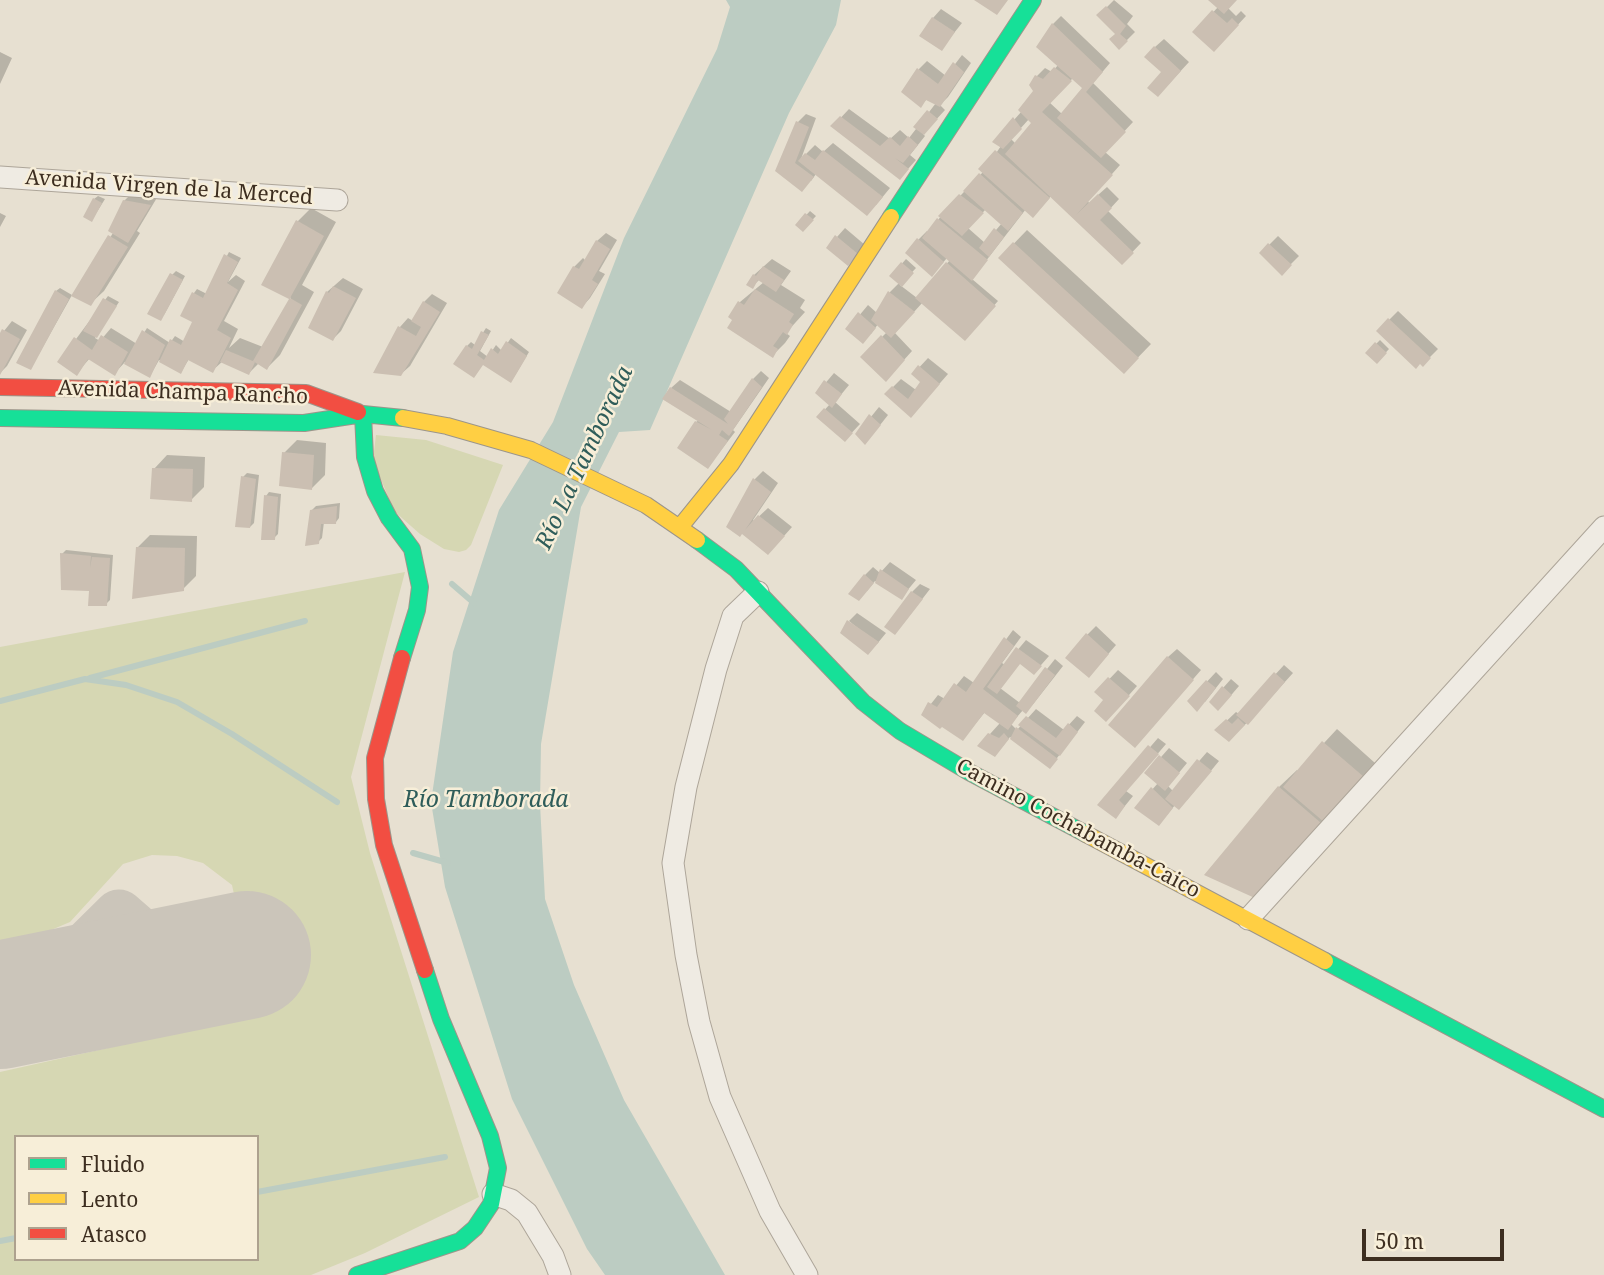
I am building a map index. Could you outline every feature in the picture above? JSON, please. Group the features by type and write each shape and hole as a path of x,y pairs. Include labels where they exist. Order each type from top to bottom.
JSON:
{"main road":[{"path":"680,527 731,464 1033,0"},
{"name":"Avenida Champa Rancho","path":"0,387 306,393 363,414"},
{"path":"37,388 38,418"},
{"path":"356,1275 460,1241 475,1228 491,1204 498,1168 490,1136 441,1019 384,845 376,799 375,758 417,610 420,587 412,549 388,518 374,491 365,457 363,414"},
{"name":"Avenida Champa Rancho","path":"0,418 304,423 363,414 408,418 531,450 601,481"},
{"name":"Camino Cochabamba-Caico","path":"601,481 680,527 736,569 863,702 900,731 969,772 1604,1109"}],"street":[{"name":"Avenida Virgen de la Merced","path":"0,177 338,200"},
{"path":"1248,919 1604,527"},
{"path":"758,592 733,616 716,668 686,787 673,863 694,995 720,1097 770,1211 807,1275"},
{"path":"493,1194 511,1200 527,1213 553,1256 560,1275"}],"green space":[{"path":"376,435 426,440 503,465 471,545 466,550 459,552 444,549 420,534 394,511 373,460"},
{"path":"405,572 351,777 370,853 479,1197 365,1253 311,1275 0,1275 0,1072 260,1014 232,885 203,863 177,856 152,855 123,864 70,922 44,933 0,943 0,647"}],"water":[{"name":"Río Tamborada","path":"726,0 841,0 836,25 789,113 650,430 619,432 581,507 541,744 540,804 545,899 574,985 624,1100 725,1275 605,1275 587,1249 512,1099 445,887 431,802 453,652 499,510 553,422 624,238 717,49 730,7"}],"building":[{"path":"974,0 1008,0 997,15"},
{"path":"1208,0 1237,0 1224,14"},
{"path":"1106,6 1126,26 1120,34 1128,41 1119,50 1109,39 1115,34 1096,15"},
{"path":"1212,10 1227,23 1232,18 1239,25 1214,52 1192,32"},
{"path":"932,17 955,32 942,51 919,36"},
{"path":"1052,23 1103,72 1086,92 1126,132 1101,158 1057,118 1082,88 1036,47"},
{"path":"1154,46 1181,71 1158,97 1147,88 1161,72 1144,57"},
{"path":"953,62 964,72 940,107 926,100 921,108 901,92 917,68 938,84"},
{"path":"1054,67 1072,81 1042,112 1113,175 1076,215 1098,194 1112,208 1100,220 1134,253 1122,265 1005,154 1031,123 1018,110 1033,91 1029,85 1035,75 1043,79"},
{"path":"927,110 938,119 924,135 913,127"},
{"path":"840,116 880,146 890,137 900,146 908,136 918,145 903,163 895,158 909,169 900,180 830,126"},
{"path":"1013,117 1022,129 1003,149 992,142"},
{"path":"796,121 809,127 795,163 814,177 802,192 775,171"},
{"path":"823,150 883,197 867,216 798,161 805,153 815,160"},
{"path":"995,150 1050,198 1033,218 978,169"},
{"path":"979,173 1023,213 1008,231 963,191"},
{"path":"959,194 984,213 962,236 938,216"},
{"path":"93,198 102,203 92,222 83,217"},
{"path":"123,200 151,205 128,243 108,231"},
{"path":"805,213 814,220 803,232 795,225"},
{"path":"937,218 988,260 972,281 922,238"},
{"path":"296,220 324,236 290,298 302,305 267,370 253,361 289,299 261,285"},
{"path":"994,228 1004,237 989,257 979,248"},
{"path":"108,235 128,247 91,306 71,296"},
{"path":"835,235 858,254 848,266 826,248"},
{"path":"917,238 944,262 932,277 905,253"},
{"path":"596,240 610,249 592,280 598,284 582,309 557,293 573,266 579,269"},
{"path":"1013,242 1139,358 1124,374 998,258"},
{"path":"1268,243 1292,265 1282,276 1259,253"},
{"path":"224,254 238,262 227,283 238,290 217,330 231,338 213,373 188,360 181,374 159,362 170,339 181,345 192,322 180,316 192,292 203,298"},
{"path":"901,262 914,273 902,287 889,276"},
{"path":"946,262 996,306 965,341 915,298"},
{"path":"763,266 784,280 776,292 758,280 753,289 746,285 753,274 756,276"},
{"path":"170,273 183,280 161,321 147,314"},
{"path":"333,286 356,298 333,341 308,328 326,291 329,293"},
{"path":"755,289 794,314 789,322 793,325 787,335 783,332 773,346 778,349 773,358 727,328 732,320 728,317 738,301 744,305"},
{"path":"55,290 69,299 31,370 16,363"},
{"path":"888,291 915,312 891,338 871,320"},
{"path":"103,298 117,306 97,338 83,331"},
{"path":"423,301 440,312 401,376 373,373 398,326 416,336 421,327 411,321"},
{"path":"858,312 876,328 863,344 845,329"},
{"path":"1388,318 1431,358 1423,367 1420,364 1416,369 1376,331"},
{"path":"2,329 20,339 0,375 0,333"},
{"path":"142,330 165,345 150,378 124,364"},
{"path":"481,331 489,335 477,355 484,360 491,348 498,354 506,341 527,356 511,383 483,365 474,378 453,364 466,345 472,349"},
{"path":"101,335 128,352 115,376 88,359 77,376 57,362 74,337 92,350"},
{"path":"881,335 905,360 886,382 860,357"},
{"path":"1375,342 1387,353 1377,364 1365,353"},
{"path":"226,350 255,362 249,375 220,362"},
{"path":"918,365 940,384 911,418 884,394 892,386 908,399 920,382 911,374"},
{"path":"752,378 762,387 729,436 722,430 719,435 728,441 708,469 677,448 695,421 712,430 662,399 670,387 728,424 724,419"},
{"path":"824,380 842,394 832,408 815,393"},
{"path":"824,408 853,433 845,442 816,417"},
{"path":"869,414 881,425 865,445 855,434"},
{"path":"282,452 314,455 312,490 279,486"},
{"path":"152,468 193,469 192,502 150,499"},
{"path":"241,476 256,479 250,528 235,527"},
{"path":"753,478 771,492 745,530 758,515 785,536 768,555 742,534 740,537 726,527"},
{"path":"264,495 278,497 275,540 261,540"},
{"path":"337,506 336,524 321,524 319,544 305,546 310,510"},
{"path":"136,547 185,548 184,591 132,599"},
{"path":"60,553 91,556 90,568 92,557 110,558 107,606 88,606 89,591 61,590"},
{"path":"880,569 909,589 902,600 875,583"},
{"path":"864,574 874,583 859,601 848,594"},
{"path":"911,591 923,599 895,635 884,627"},
{"path":"847,620 879,642 868,655 840,633"},
{"path":"1086,633 1109,654 1089,678 1065,658"},
{"path":"1004,637 1014,646 983,689 1018,716 1008,730 984,713 963,741 921,715 928,702 937,707 954,683 966,692"},
{"path":"1016,647 1042,666 1034,675 1020,664 997,694 987,687"},
{"path":"1167,656 1194,680 1135,748 1108,725"},
{"path":"1045,667 1055,675 1026,714 1016,706"},
{"path":"1274,672 1285,682 1248,725 1236,715"},
{"path":"1108,677 1130,696 1106,722 1094,711 1103,700 1094,692"},
{"path":"1206,680 1216,688 1197,712 1187,701"},
{"path":"1222,686 1232,695 1218,711 1209,702"},
{"path":"1026,716 1056,738 1068,723 1078,732 1060,756 1018,725"},
{"path":"1238,718 1245,725 1229,742 1214,730 1226,719 1232,724"},
{"path":"1016,727 1058,759 1050,769 1010,739"},
{"path":"988,733 999,738 1004,733 1009,739 995,757 977,746"},
{"path":"1322,741 1364,777 1324,822 1283,787"},
{"path":"1148,745 1159,754 1119,800 1125,806 1116,819 1097,805"},
{"path":"1159,755 1180,773 1165,791 1144,773"},
{"path":"1197,759 1212,771 1179,810 1165,799"},
{"path":"1278,786 1321,823 1257,899 1204,875"},
{"path":"1151,787 1173,808 1159,826 1134,808"}],"waterway":[{"path":"452,584 474,603"},
{"path":"90,678 305,621"},
{"path":"0,701 85,679 126,685 177,702 337,802"},
{"path":"413,853 448,863"},
{"path":"259,1192 445,1157"},
{"path":"0,1241 14,1238"}],"taxiway":[{"path":"4,1004 44,989 119,915 142,935"}],"runway":[{"path":"0,1005 247,955"}],"traffic: fast":[{"path":"891,217 1033,0"},
{"path":"363,414 365,457 375,491 389,518 412,549 420,587 417,610 402,658"},
{"path":"0,418 304,423 363,414 403,418"},
{"path":"697,540 736,569 863,702 900,731 969,772 1086,834"},
{"path":"1325,961 1604,1109"},
{"path":"357,1275 460,1241 475,1228 491,1204 498,1168 490,1136 441,1019 425,970"}],"traffic: slow":[{"path":"680,527 731,464 891,217"},
{"path":"403,418 447,426 531,450 646,505 697,540"},
{"path":"1086,834 1325,961"}],"traffic: jam":[{"path":"0,387 306,393 358,412"},
{"path":"402,658 375,758 376,799 384,845 425,970"}],"water label":[{"name":"Río La Tamborada","path":"585,458"}]}
